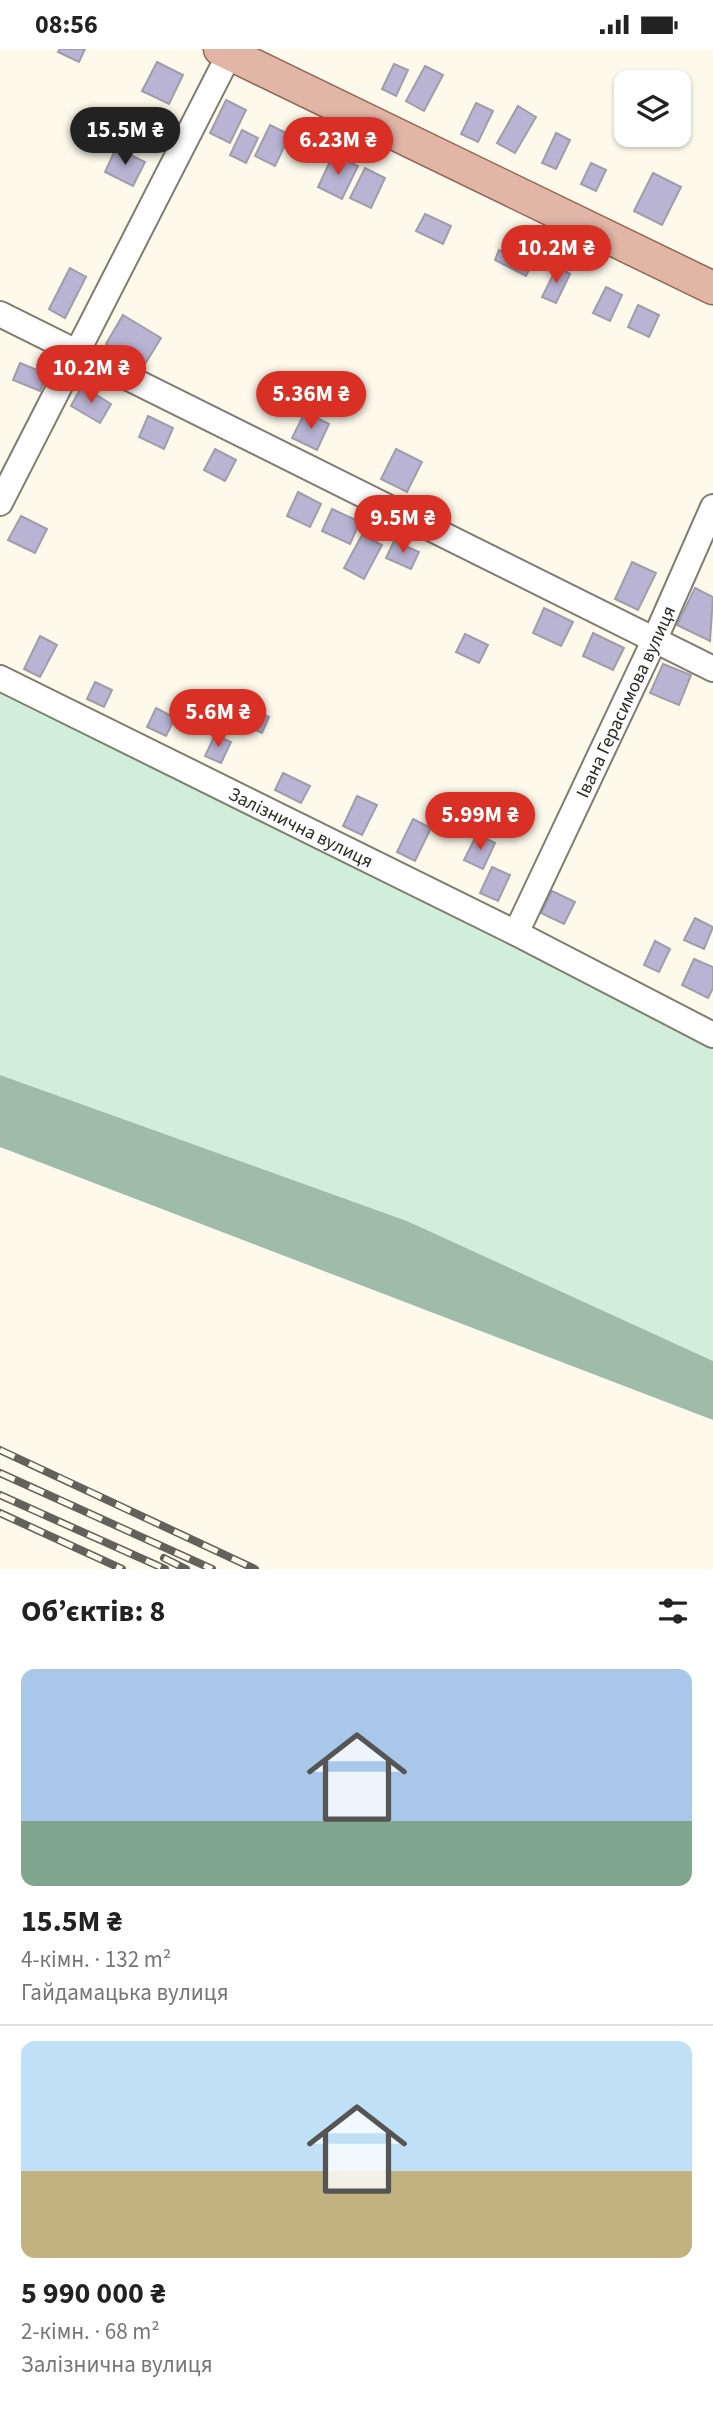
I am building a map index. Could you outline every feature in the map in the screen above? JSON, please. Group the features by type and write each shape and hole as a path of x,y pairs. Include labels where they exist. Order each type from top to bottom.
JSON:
{"main road":[{"path":"227,51 713,288"}],"street":[{"path":"0,503 227,51"},
{"path":"0,314 713,669"},
{"name":"Івана Герасимова вулиця","path":"516,933 654,641 713,507"},
{"name":"Залізнична вулиця","path":"0,678 516,933 713,1035"}],"green space":[{"path":"0,678 713,1035 713,1361 407,1221 0,1075"},
{"path":"0,1075 407,1221 713,1361 713,1420 0,1147"}],"building":[{"path":"60,49 85,49 79,62 58,52"},
{"path":"157,62 183,75 169,104 142,91"},
{"path":"394,64 408,70 396,96 382,89"},
{"path":"425,66 443,75 424,111 406,101"},
{"path":"226,100 246,110 230,143 210,133"},
{"path":"476,103 493,111 478,142 461,134"},
{"path":"518,106 536,117 515,153 497,143"},
{"path":"270,125 290,135 275,166 255,156"},
{"path":"242,130 258,138 246,163 230,155"},
{"path":"556,133 570,140 556,169 542,163"},
{"path":"116,148 145,162 133,186 105,172"},
{"path":"333,155 358,166 342,199 318,187"},
{"path":"591,163 606,170 596,191 581,184"},
{"path":"365,168 385,178 371,208 350,198"},
{"path":"653,173 681,187 662,225 634,211"},
{"path":"425,214 451,226 443,244 416,231"},
{"path":"499,250 531,266 526,276 495,260"},
{"path":"557,267 570,274 556,303 542,297"},
{"path":"70,268 86,277 65,318 49,309"},
{"path":"606,287 622,295 610,321 593,313"},
{"path":"638,305 659,315 649,337 628,327"},
{"path":"123,315 161,338 143,367 106,344"},
{"path":"20,363 47,374 40,391 13,380"},
{"path":"82,386 111,404 100,423 71,406"},
{"path":"305,412 329,424 317,450 292,438"},
{"path":"148,416 173,428 164,449 139,437"},
{"path":"215,449 236,460 225,481 204,470"},
{"path":"396,449 422,462 407,492 381,479"},
{"path":"298,492 321,504 310,527 287,516"},
{"path":"332,509 360,522 350,544 322,531"},
{"path":"21,516 47,529 35,553 8,540"},
{"path":"362,535 382,545 364,579 344,568"},
{"path":"394,541 419,552 411,569 386,558"},
{"path":"632,562 656,573 638,610 615,599"},
{"path":"695,588 713,597 710,641 677,625"},
{"path":"544,608 573,622 561,646 533,633"},
{"path":"593,633 624,648 613,670 583,656"},
{"path":"465,634 488,645 479,663 456,652"},
{"path":"40,636 57,645 40,677 24,669"},
{"path":"663,664 691,675 679,705 650,693"},
{"path":"95,682 112,690 104,707 87,699"},
{"path":"156,708 175,718 166,736 147,727"},
{"path":"259,712 269,717 262,733 251,728"},
{"path":"215,735 231,742 221,763 205,756"},
{"path":"283,773 310,786 301,803 275,790"},
{"path":"357,796 377,805 362,835 343,826"},
{"path":"413,819 431,828 415,861 397,852"},
{"path":"477,834 495,843 483,869 464,860"},
{"path":"492,867 510,875 498,901 480,893"},
{"path":"552,891 575,902 564,924 541,913"},
{"path":"695,918 713,927 704,949 684,940"},
{"path":"655,941 670,949 659,972 644,965"},
{"path":"694,959 713,967 713,988 708,998 682,985"}],"railway":[{"path":"0,1450 255,1569"},
{"path":"0,1473 212,1569"},
{"path":"0,1495 165,1569"},
{"path":"0,1513 122,1569"},
{"path":"164,1558 186,1569"}]}
